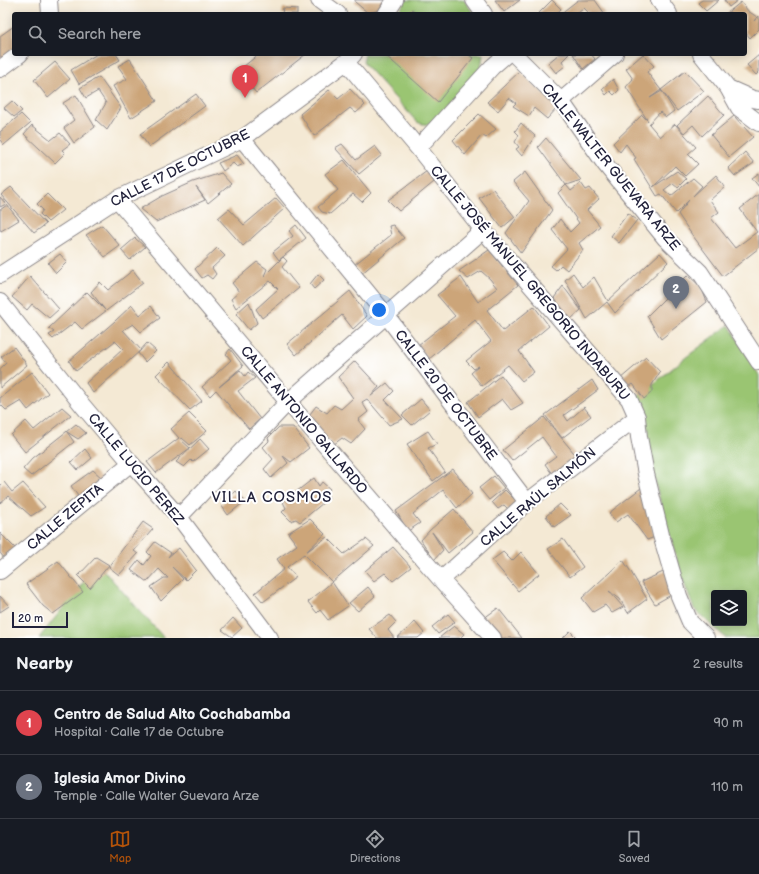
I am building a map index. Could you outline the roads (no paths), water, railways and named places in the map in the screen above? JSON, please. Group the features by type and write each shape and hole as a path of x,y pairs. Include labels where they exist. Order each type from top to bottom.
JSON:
{"street":[{"path":"49,0 50,12"},
{"path":"319,0 335,12"},
{"path":"387,12 395,0"},
{"path":"474,0 483,12"},
{"path":"0,69 17,56"},
{"path":"418,148 505,56"},
{"name":"CALLE WALTER GUEVARA ARZE","path":"516,56 561,101 605,164 665,238 700,272 759,362"},
{"path":"561,101 614,56"},
{"path":"703,56 728,88 739,108 759,123"},
{"name":"CALLE JOSÉ MANUEL GREGORIO INDABURU","path":"350,58 418,148 483,230 629,399 637,417 648,482 661,535 679,596 690,622 706,638"},
{"name":"CALLE 17 DE OCTUBRE","path":"0,275 117,199 242,139 350,58"},
{"path":"728,88 753,99 759,100"},
{"name":"CALLE 20 DE OCTUBRE","path":"242,139 386,315 527,502"},
{"name":"CALLE ANTONIO GALLARDO","path":"117,199 288,402 492,638"},
{"path":"179,518 288,402 483,230"},
{"name":"CALLE LUCIO PEREZ","path":"0,302 83,406 179,518 270,638"},
{"name":"CALLE RAÚL SALMÓN","path":"441,580 527,502 637,417"},
{"name":"CALLE ZEPITA","path":"0,571 131,463"}],"place":[{"name":"Centro de Salud Alto Cochabamba","path":"245,98"},
{"name":"Iglesia Amor Divino","path":"676,309"}],"district":[{"name":"VILLA COSMOS","path":"272,497"}]}
